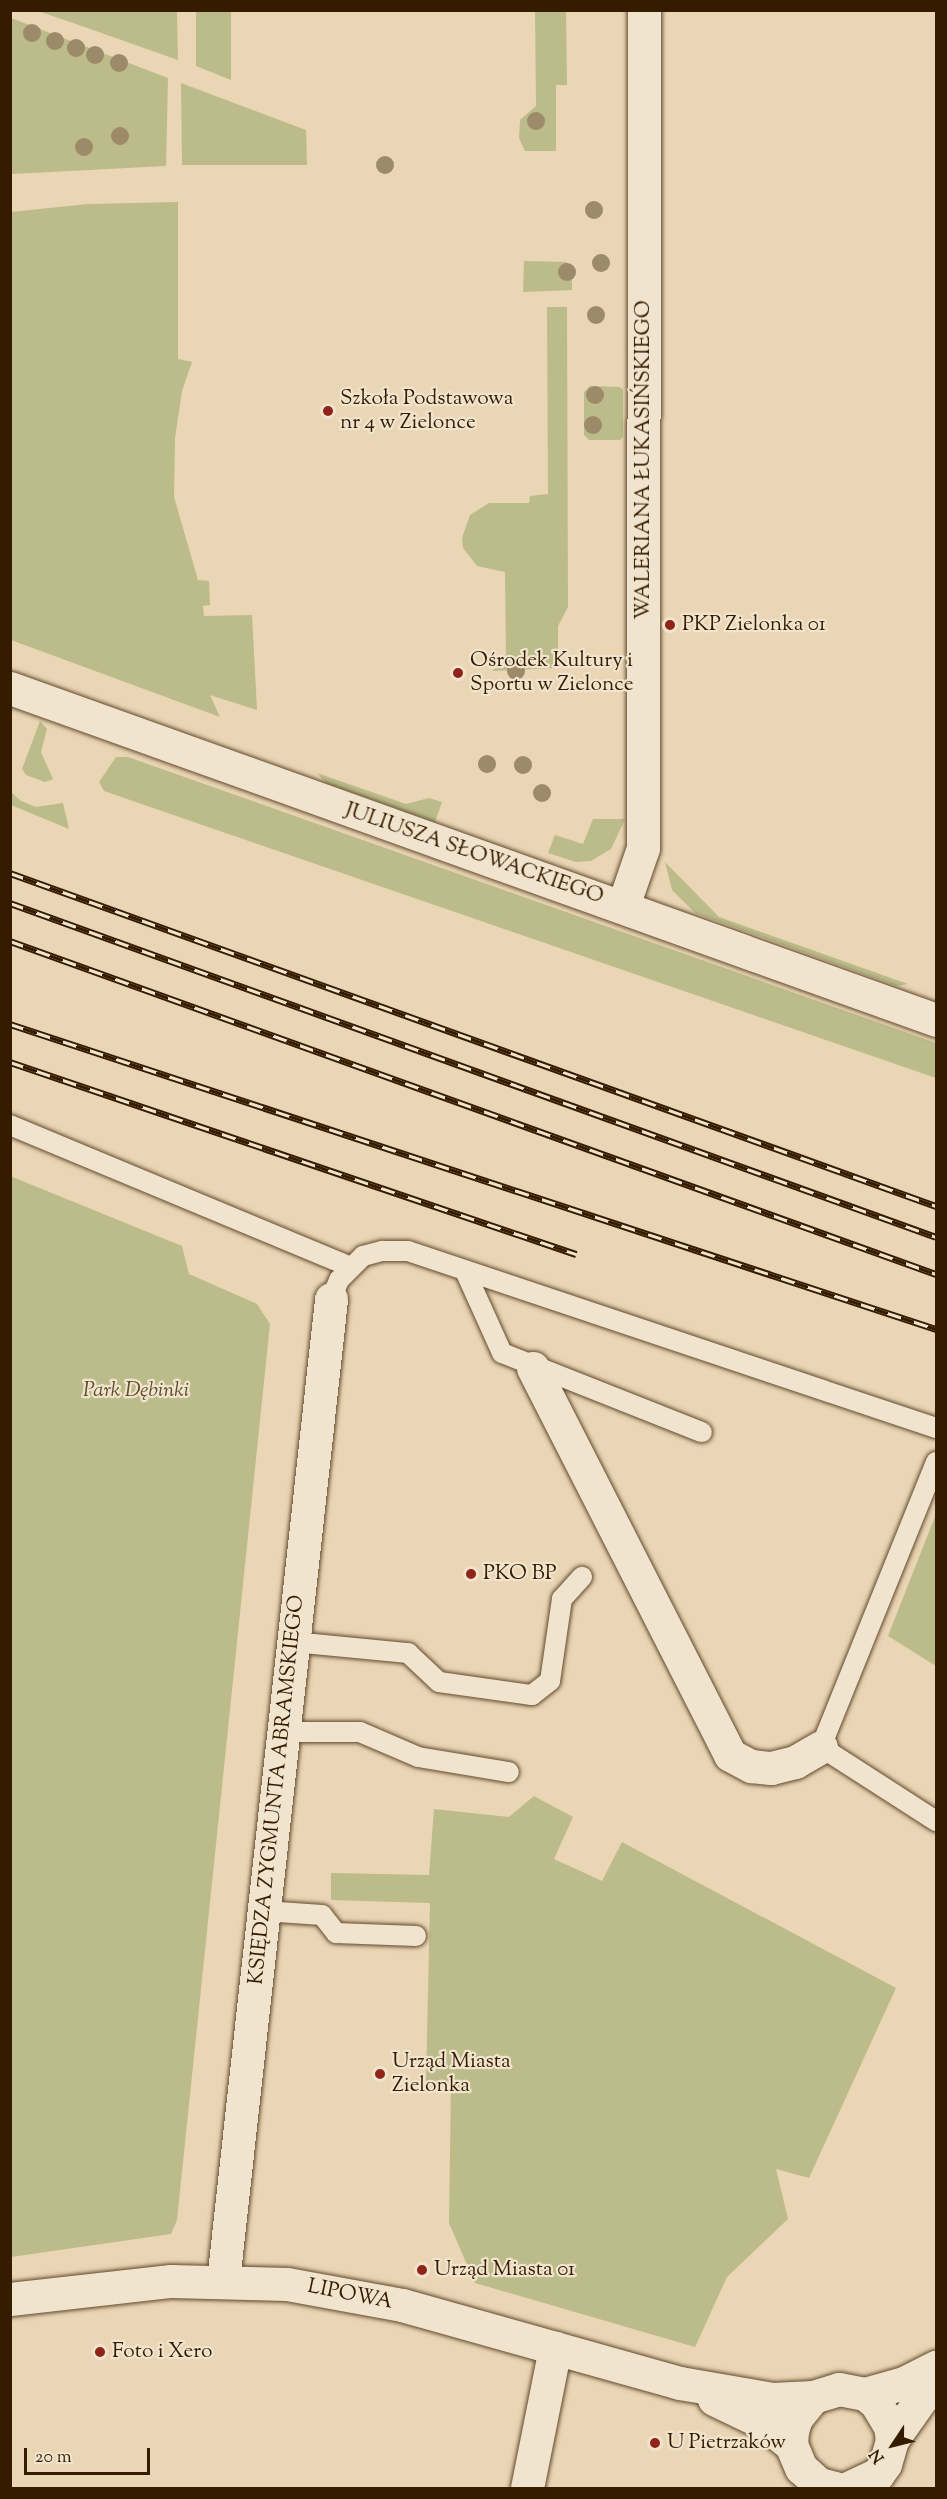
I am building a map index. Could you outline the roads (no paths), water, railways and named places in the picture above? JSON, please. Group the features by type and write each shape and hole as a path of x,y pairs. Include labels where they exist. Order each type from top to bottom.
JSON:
{"street":[{"name":"WALERIANA ŁUKASIŃSKIEGO","path":"623,906 643,848 644,836 644,10"},
{"name":"JULIUSZA SŁOWACKIEGO","path":"10,688 623,906 932,1008"},
{"name":"KSIĘDZA ZYGMUNTA ABRAMSKIEGO","path":"223,2281 331,1299"},
{"path":"533,1368 730,1755 751,1766 771,1768 795,1762 821,1747"},
{"name":"LIPOWA","path":"10,2299 151,2283 223,2281 287,2284 349,2293 680,2383 773,2399 813,2397 839,2389 865,2394"},
{"path":"527,2488 555,2348"},
{"path":"892,2440 885,2414 865,2394 904,2383 936,2367"},
{"path":"860,2486 885,2464 892,2440 936,2378"},
{"name":"LIPOWA","path":"680,2383 764,2423 800,2467 819,2484 835,2488"},
{"path":"800,2467 796,2418 813,2397"}],"lane":[{"path":"10,1125 351,1267"},
{"path":"331,1299 351,1267 363,1256 382,1251 408,1251 936,1428"},
{"path":"465,1271 502,1353 533,1368 702,1432"},
{"path":"936,1462 821,1747 936,1821"},
{"path":"293,1642 408,1653 439,1682 532,1695 550,1682 562,1599 582,1578"},
{"path":"284,1732 360,1732 418,1756 509,1772"},
{"path":"264,1911 322,1915 336,1933 416,1936"}],"railway":[{"path":"10,873 936,1206"},
{"path":"10,903 936,1237"},
{"path":"10,941 936,1274"},
{"path":"10,1024 936,1329"},
{"path":"10,1062 576,1254"}],"place":[{"name":"Szkoła Podstawowa nr 4 w Zielonce","path":"328,411"},
{"name":"PKP Zielonka 01","path":"670,625"},
{"name":"Ośrodek Kultury i Sportu w Zielonce","path":"458,673"},
{"name":"PKO BP","path":"471,1574"},
{"name":"Urząd Miasta Zielonka","path":"380,2074"},
{"name":"Urząd Miasta 01","path":"422,2270"},
{"name":"Foto i Xero","path":"100,2352"},
{"name":"U Pietrzaków","path":"655,2443"}],"park label":[{"name":"Park Dębinki","path":"136,1391"}]}
